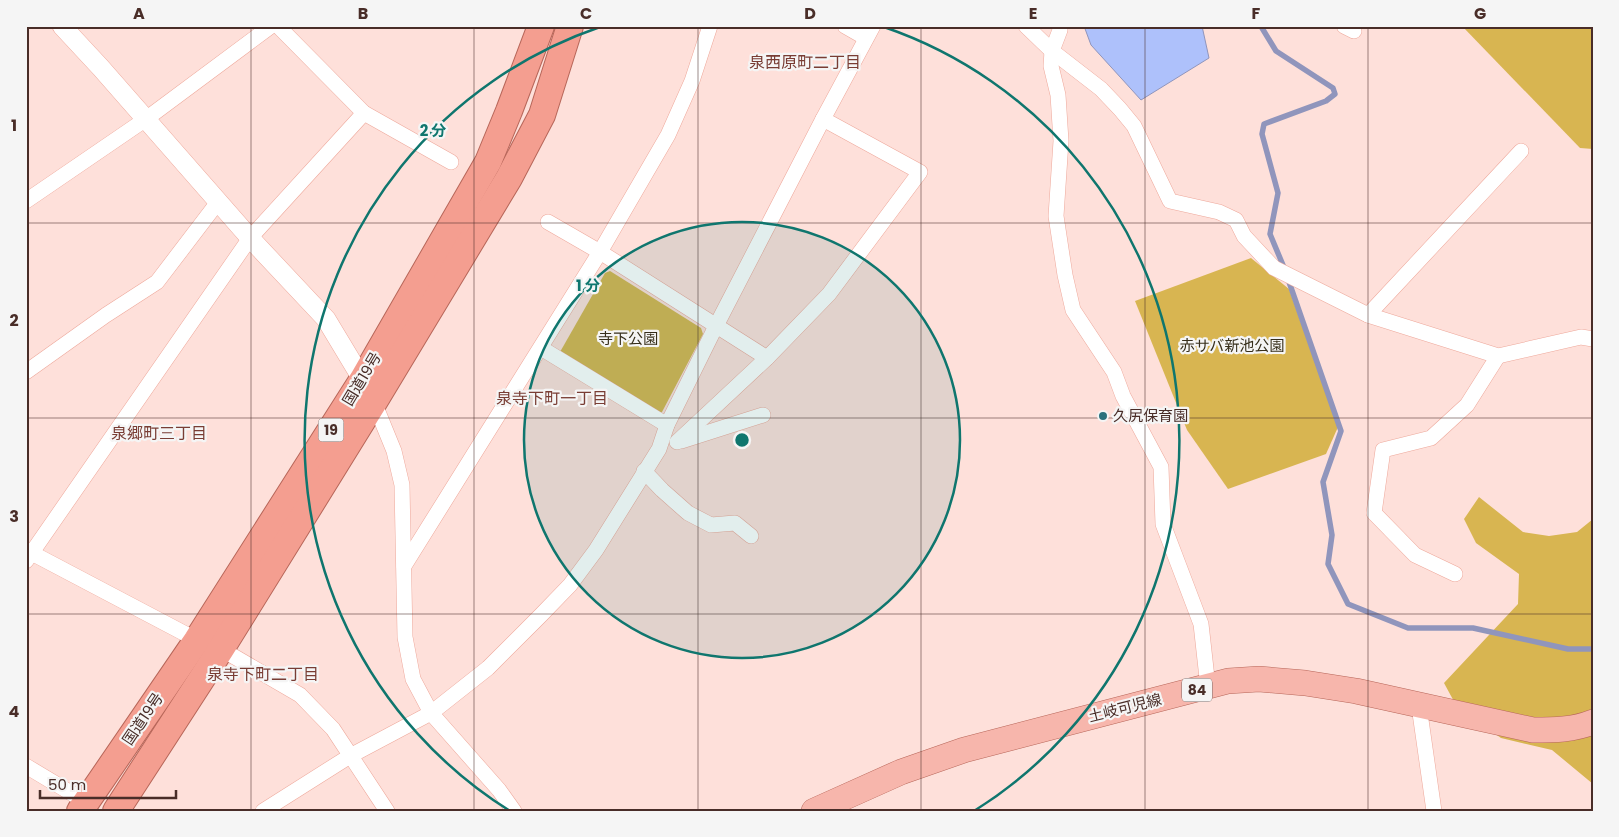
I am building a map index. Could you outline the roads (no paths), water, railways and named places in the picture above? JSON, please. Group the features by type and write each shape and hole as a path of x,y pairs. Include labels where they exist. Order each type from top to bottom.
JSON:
{"highway":[{"name":"国道19号","path":"116,811 221,649 369,390 488,162 541,26"},
{"name":"国道19号","path":"83,807 369,390 509,178 542,115 570,26"}],"main road":[{"name":"土岐可児線","path":"814,811 901,772 964,750 1228,681 1259,679 1305,682 1356,691 1532,730 1558,730 1581,727 1593,722"}],"street":[{"path":"62,26 250,238 326,319 369,390 394,451 402,485 405,637 413,679 431,713 499,790 514,811"},
{"path":"26,201 146,119 271,26"},
{"path":"278,26 364,113 451,162"},
{"path":"404,566 600,252 668,135 692,81 710,26"},
{"path":"263,811 350,756 431,713 488,668 542,615 570,585 596,550 659,449 667,425 716,326 869,32 845,26"},
{"path":"1026,26 1052,51 1101,89 1134,126 1170,201 1219,212 1236,220 1244,236 1274,268 1368,315 1498,356 1581,337 1593,339"},
{"path":"1060,26 1052,51 1050,66 1058,95 1061,141 1056,216 1073,310 1114,372 1123,396 1161,467 1163,524 1201,624 1208,687"},
{"path":"197,640 28,555 250,238 364,113"},
{"path":"677,442 767,358 830,294 920,172 823,119"},
{"path":"1368,315 1521,151"},
{"path":"26,372 106,315 157,282 218,202"},
{"path":"548,222 600,252 767,358"},
{"path":"541,348 667,425"},
{"path":"1455,574 1415,556 1374,513 1383,450 1431,438 1467,405 1498,356"},
{"path":"659,449 763,415"},
{"path":"644,471 688,513 711,526 734,523 751,536"},
{"path":"221,649 300,695 333,729 387,811"},
{"path":"1419,706 1434,811"},
{"path":"26,766 83,807"}],"water":[{"path":"1084,26 1202,26 1209,58 1141,100 1091,45"}],"waterway":[{"path":"1263,26 1262,28 1276,51 1333,88 1335,94 1326,101 1264,124 1262,134 1278,193 1270,234 1285,270"},
{"path":"1288,279 1341,431 1323,482 1332,535 1328,564 1348,604 1408,628 1473,628 1568,649 1593,649"}],"place":[{"name":"久尻保育園","path":"1103,416"}],"district":[{"name":"泉西原町二丁目","path":"805,62"},
{"name":"泉寺下町一丁目","path":"552,398"},
{"name":"泉郷町三丁目","path":"159,433"},
{"name":"泉寺下町二丁目","path":"263,674"}],"park label":[{"name":"寺下公園","path":"628,339"},
{"name":"赤サバ新池公園","path":"1232,346"}]}
